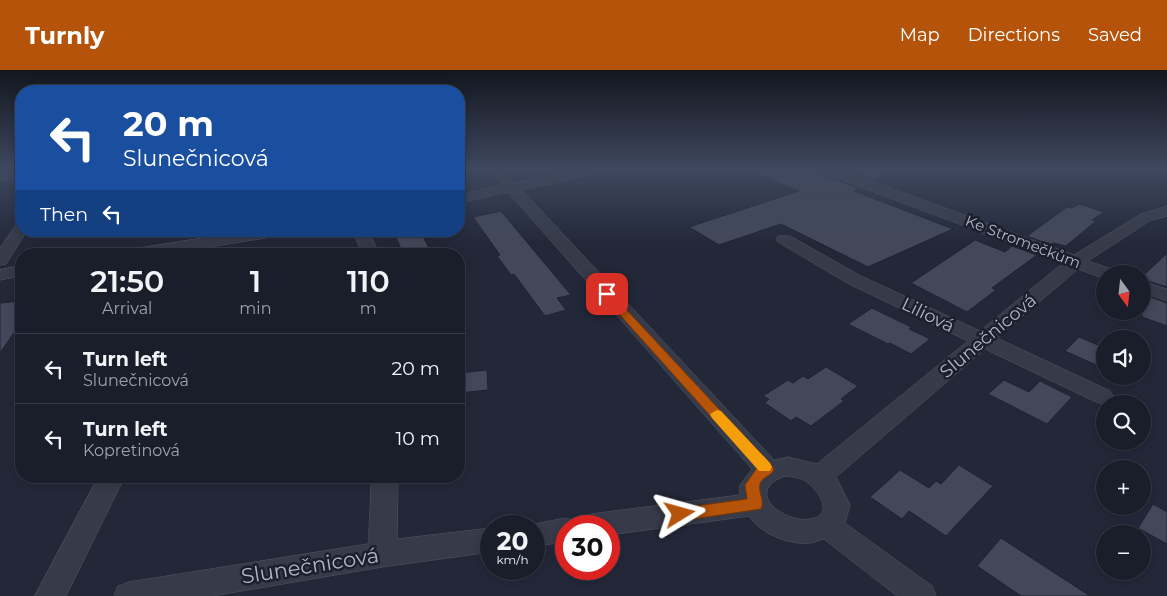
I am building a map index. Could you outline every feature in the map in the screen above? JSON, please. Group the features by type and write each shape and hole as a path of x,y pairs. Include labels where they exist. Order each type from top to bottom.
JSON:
{"street":[{"path":"465,198 487,194"},
{"path":"515,194 767,470"},
{"name":"Ke Stromečkům","path":"892,194 1096,270"},
{"name":"Slunečnicová","path":"819,477 1075,262 1146,217 1167,211"},
{"path":"0,260 16,237"},
{"path":"196,248 248,237"},
{"name":"Liliová","path":"784,239 853,279 1100,395"},
{"path":"0,275 15,273"},
{"path":"1151,289 1167,295"},
{"path":"784,466 800,468 819,477 836,497 838,510 833,522 828,526 806,533 788,530 772,522 756,504 752,485 758,475 767,470 784,466"},
{"path":"50,596 108,483"},
{"path":"382,554 385,483"},
{"path":"620,522 756,504"},
{"path":"828,526 920,596"},
{"name":"Slunečnicová","path":"129,596 382,554 480,541"}],"building":[{"path":"791,194 861,194 953,229 868,267 781,224 719,245 689,227"},
{"path":"1079,204 1104,212 1092,220 1096,221 1066,246 1053,243 1051,245 1027,236 1067,207 1072,208"},
{"path":"501,211 571,295 557,298 566,310 545,316 514,274 511,275 497,256 500,255 473,217"},
{"path":"396,237 423,237 429,248 401,248"},
{"path":"975,240 1005,252 1012,246 1037,255 992,288 996,290 967,312 911,283"},
{"path":"1167,253 1167,287 1151,282 1151,268"},
{"path":"1151,297 1167,303 1167,326 1150,320"},
{"path":"15,302 15,332 0,353 0,303"},
{"path":"872,308 911,327 909,329 930,339 911,354 848,324"},
{"path":"1079,337 1096,344 1096,365 1065,351"},
{"path":"826,367 858,386 841,399 844,401 811,426 796,417 791,421 765,403 769,399 763,396 788,380 793,383 803,376 808,379"},
{"path":"487,370 488,390 465,392 465,372"},
{"path":"1004,380 1029,392 1040,381 1072,397 1047,424 988,394"},
{"path":"959,465 993,486 946,536 909,511 902,519 870,497 900,470 929,488 936,481 941,484"},
{"path":"1153,504 1167,512 1167,544 1151,535 1151,525 1140,525 1146,515 1151,515"},
{"path":"1001,538 1090,596 1021,596 977,566"}],"slow traffic":[{"path":"717,414 764,467"}],"route":[{"path":"607,294 767,470 758,475 752,485 753,498 756,504 680,514"}]}
